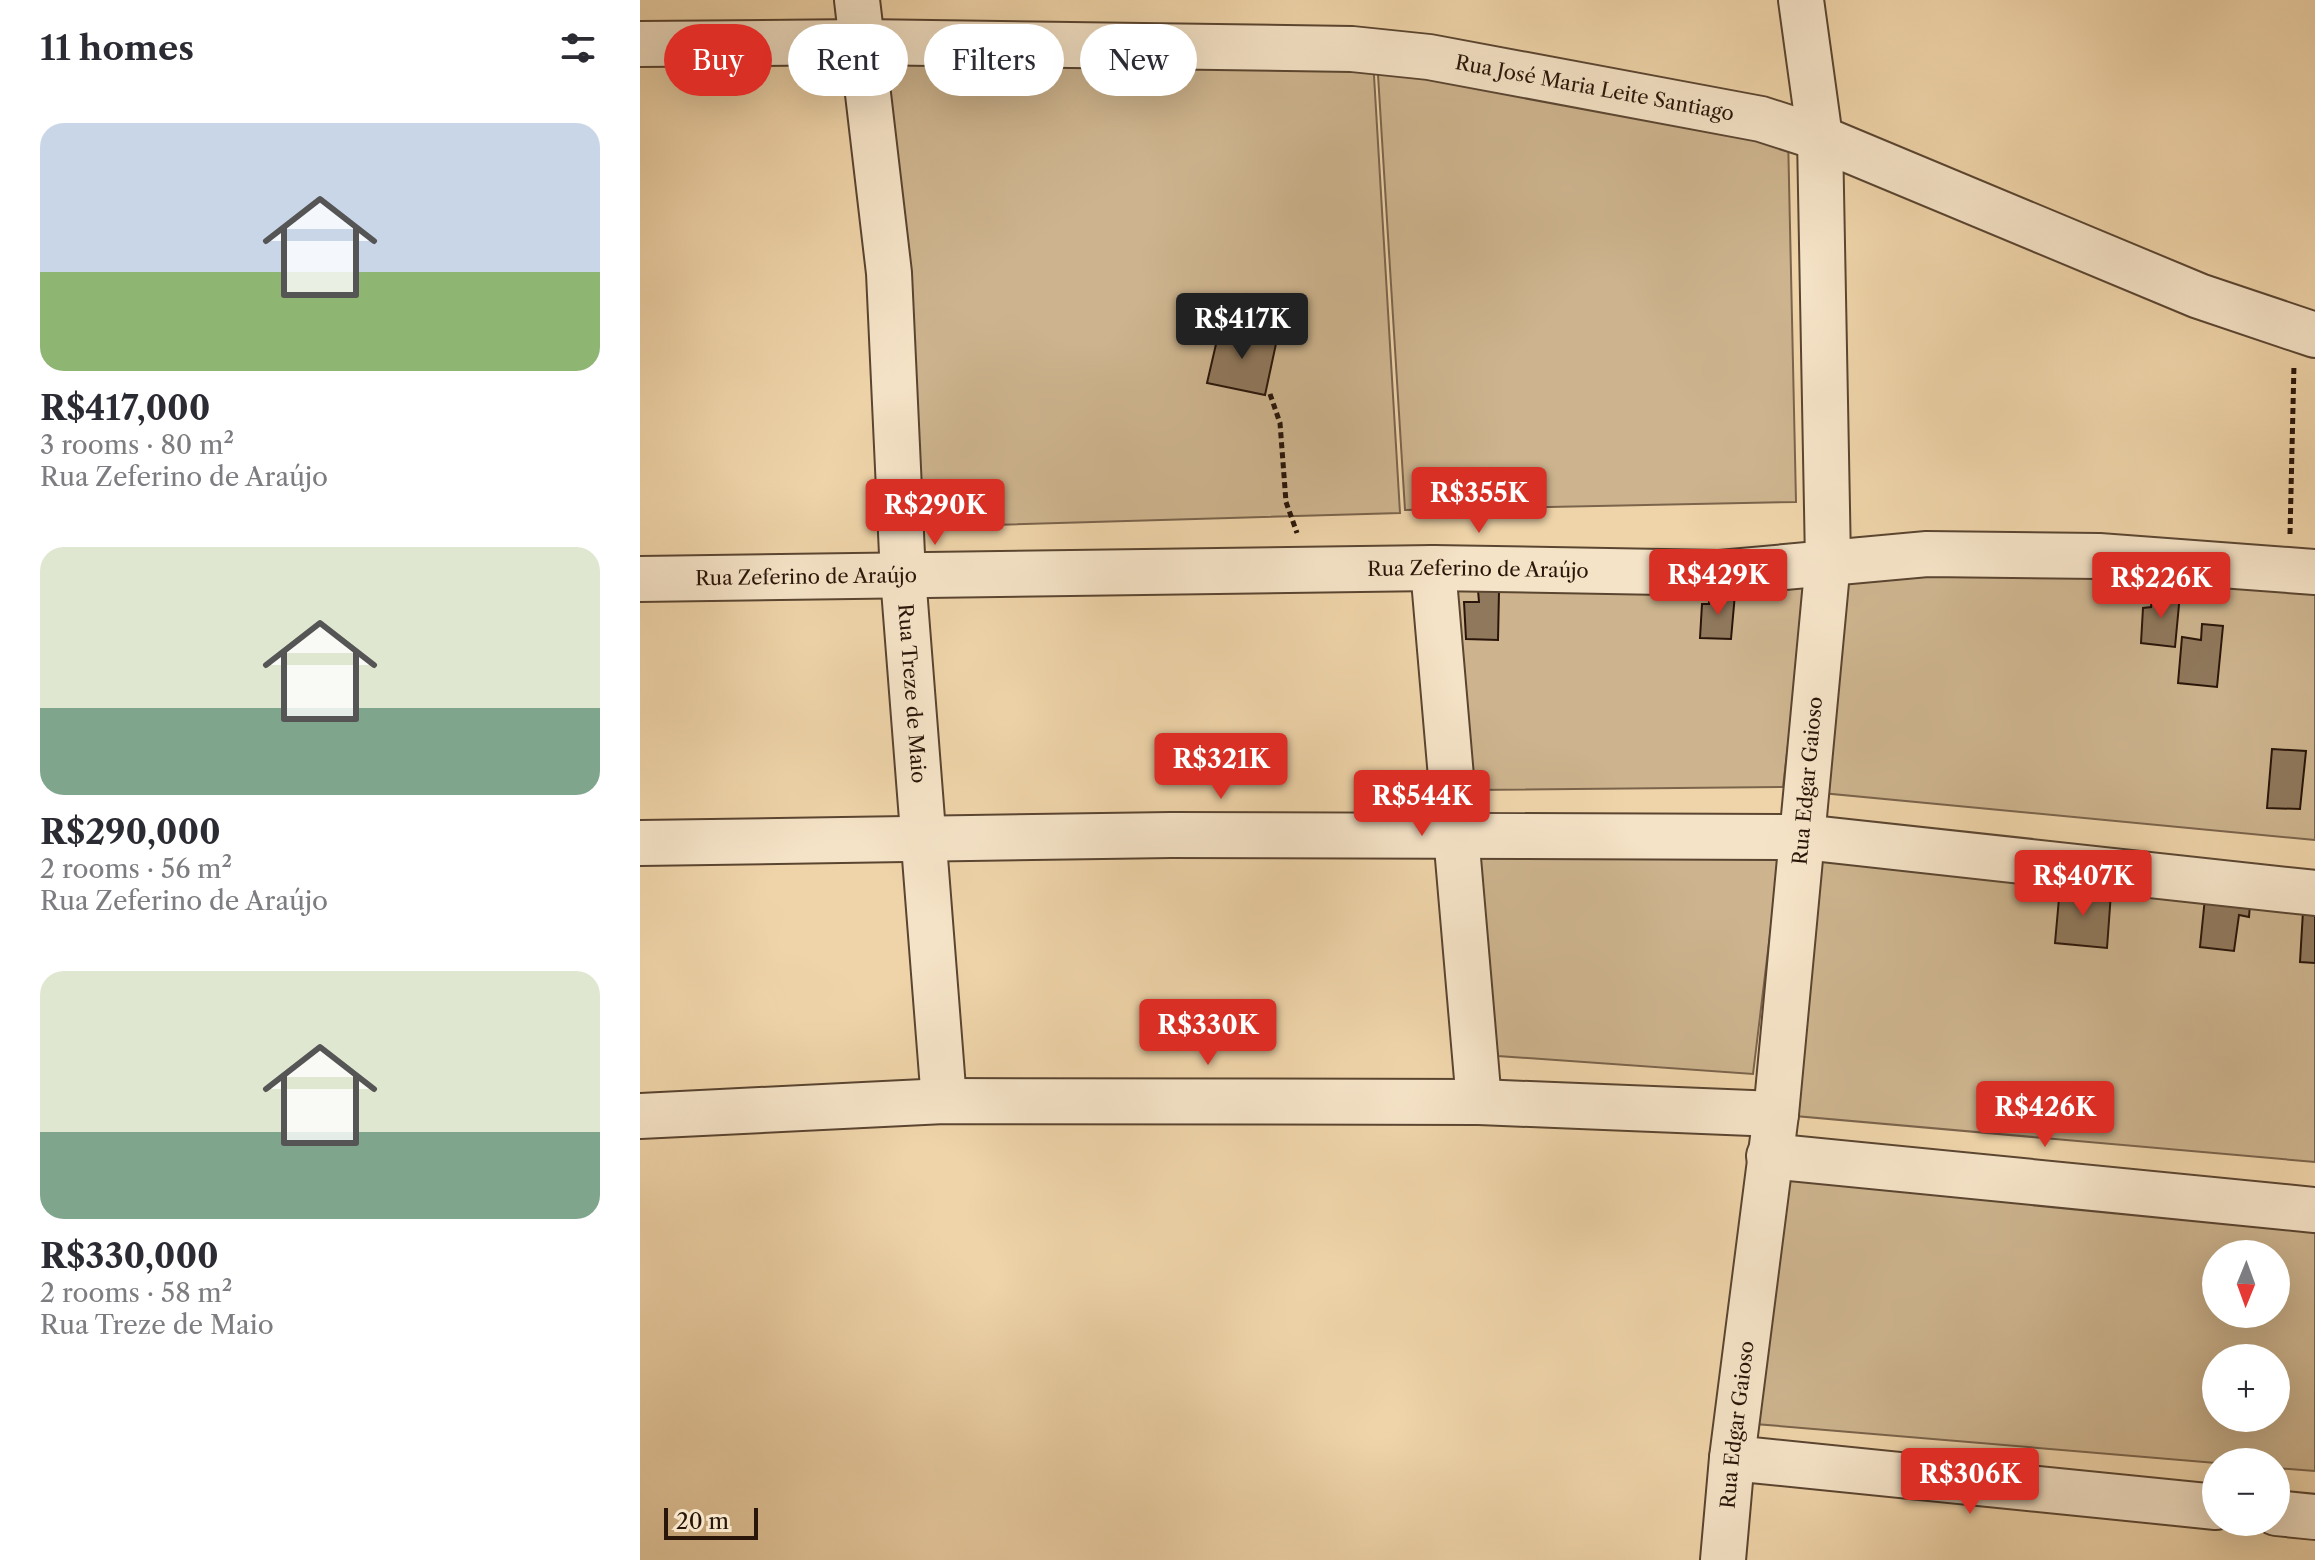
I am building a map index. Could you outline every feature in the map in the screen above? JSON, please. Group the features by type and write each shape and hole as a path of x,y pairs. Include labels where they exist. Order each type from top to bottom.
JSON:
{"street":[{"name":"Rua Treze de Maio","path":"857,0 860,24"},
{"name":"Rua Edgar Gaioso","path":"1723,1560 1732,1458 1776,1114 1828,561 1820,138 1801,0"},
{"name":"Rua José Maria Leite Santiago","path":"640,44 788,43"},
{"name":"Rua José Maria Leite Santiago","path":"908,43 1352,49 1429,57 1761,119 1820,138 2199,296 2305,332"},
{"name":"Rua Treze de Maio","path":"869,96 889,273 903,576 944,1101"},
{"name":"Rua Zeferino de Araújo","path":"640,579 1433,568 1720,573 1927,554 2099,556 2302,572"},
{"path":"1433,568 1479,1102"},
{"path":"640,843 1171,835 1803,837 2315,893"},
{"path":"640,1116 944,1101 1479,1102 1776,1114"},
{"path":"1769,1156 2315,1210"},
{"path":"1732,1458 2202,1506"},
{"path":"2290,1514 2315,1517"}],"path":[{"path":"2302,572 2305,332"},
{"path":"1270,394 1280,423 1286,502 1297,529 1299,551 1308,570"}],"shaded area":[{"path":"908,52 924,53 924,96 1064,96 1064,55 1080,55 1080,96 1197,96 1197,56 1373,59 1400,513 922,527 888,96 908,96"},
{"path":"1377,59 1788,135 1796,502 1405,510"},
{"path":"1947,563 2315,581 2315,840 1822,793 1839,578"},
{"path":"1808,574 1783,787 1472,790 1453,578"},
{"path":"1781,844 1753,1074 1498,1056 1486,1002 1470,847"},
{"path":"1812,847 2315,904 2315,1162 1784,1115"},
{"path":"1776,1165 2315,1220 2315,1471 2290,1469 2290,1448 2202,1448 2202,1462 1755,1424"}],"building":[{"path":"1220,327 1277,339 1265,395 1207,383"},
{"path":"1478,590 1499,591 1498,640 1466,639 1464,602 1479,602"},
{"path":"2153,590 2180,594 2175,647 2141,643 2143,608 2151,607"},
{"path":"1710,593 1735,594 1731,639 1700,638 1702,604 1709,604"},
{"path":"2202,624 2223,626 2217,687 2178,683 2182,637 2201,640"},
{"path":"2272,749 2306,751 2300,809 2267,808"},
{"path":"2060,887 2111,893 2107,948 2055,943"},
{"path":"2205,898 2250,904 2249,917 2239,915 2234,951 2200,947"},
{"path":"2303,911 2315,912 2315,963 2300,962"}]}
